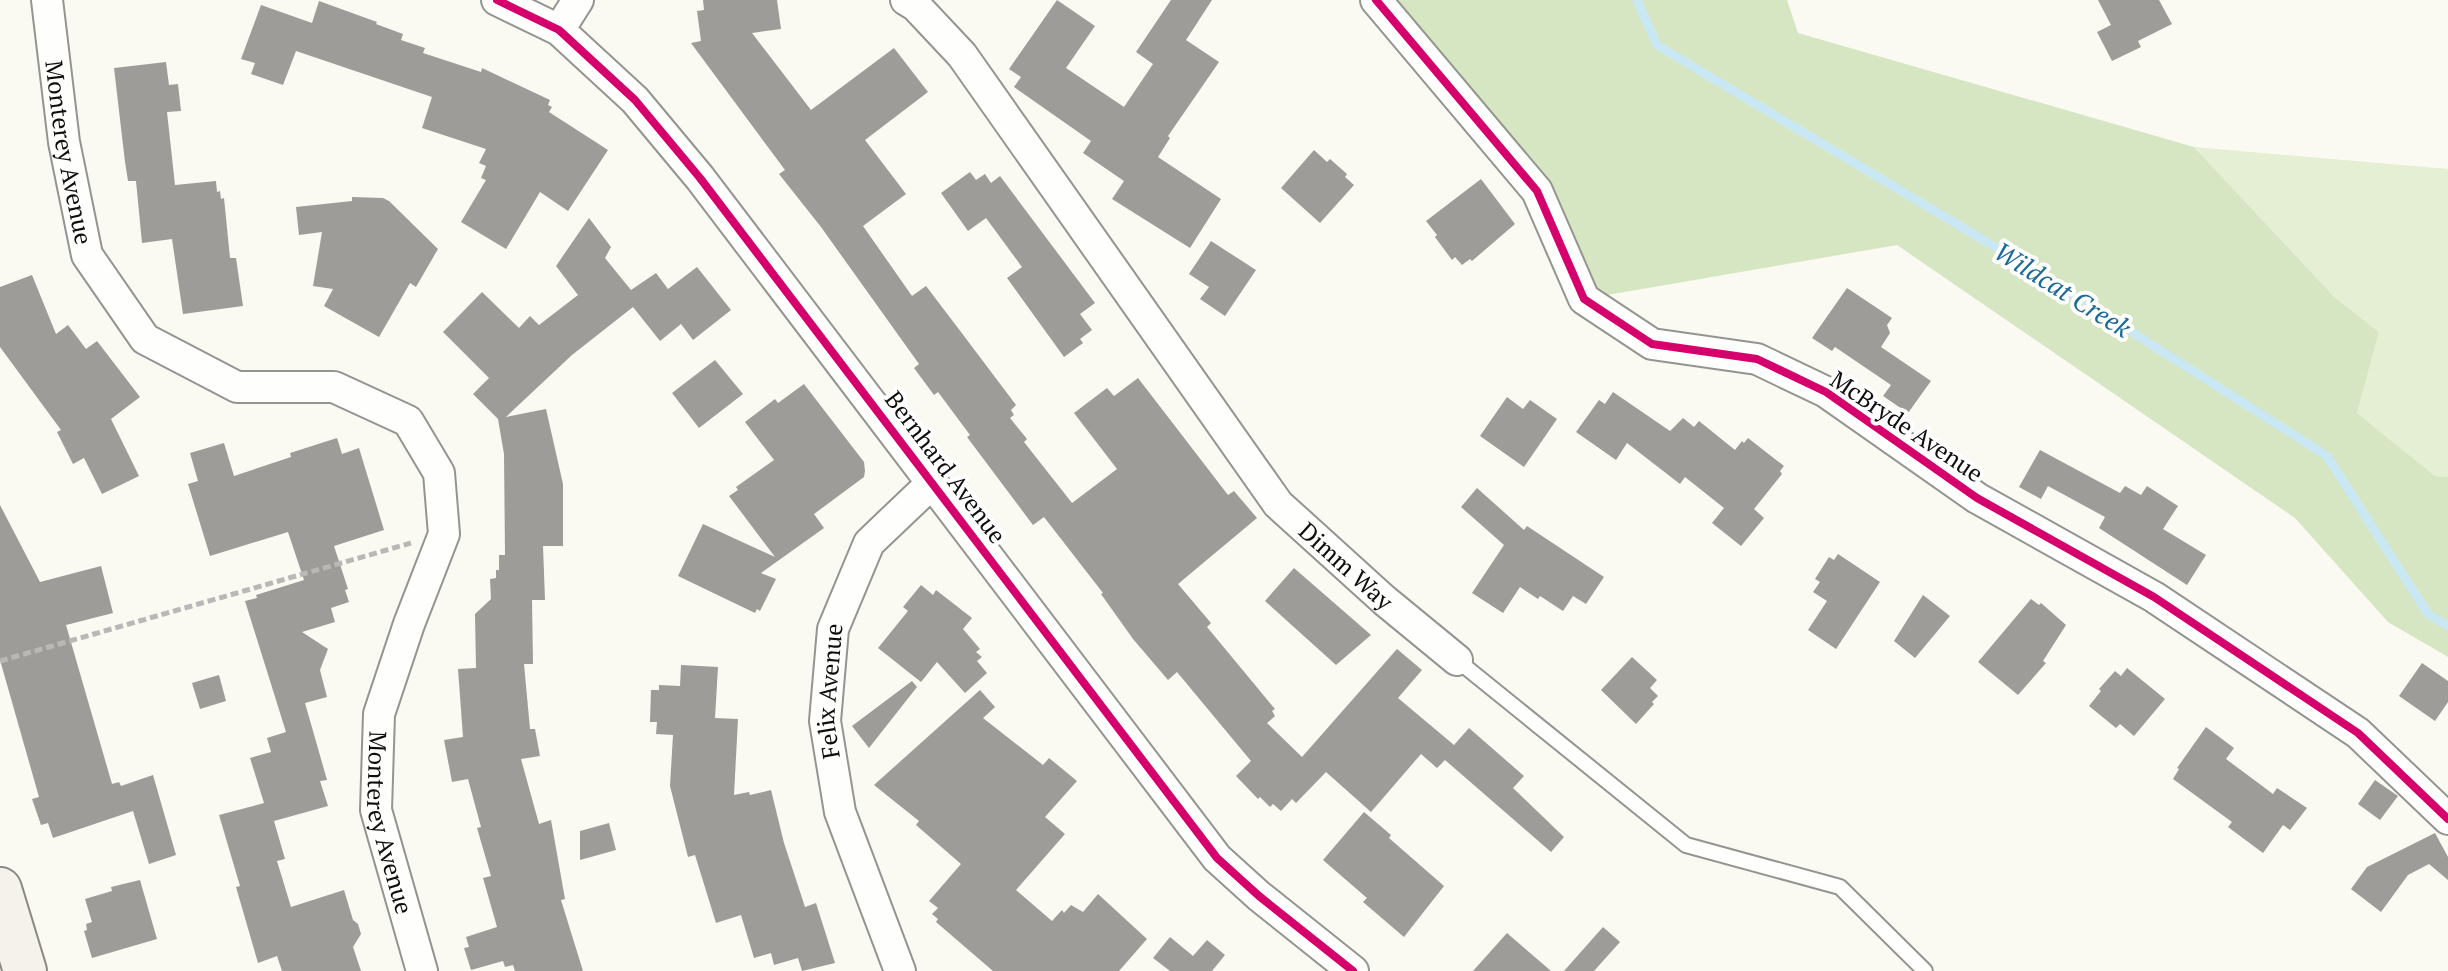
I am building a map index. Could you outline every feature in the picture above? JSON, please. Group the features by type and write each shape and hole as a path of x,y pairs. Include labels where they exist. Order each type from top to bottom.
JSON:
{"main road":[{"path":"0,889 25,971"}],"street":[{"name":"Monterey Avenue","path":"47,0 64,142 87,255 145,339 237,387 334,387 408,421 439,473 444,534 379,714 376,810 422,971"},
{"name":"Bernhard Avenue","path":"497,0 559,30 635,100 700,178 1217,858 1353,971"},
{"path":"559,30 578,0"},
{"name":"Dimm Way","path":"906,0 916,6 962,55 1278,504 1384,600 1457,660"},
{"name":"McBryde Avenue","path":"1376,0 1537,191 1584,299 1652,344 1757,359 1826,392 1977,498 2154,597 2358,733 2448,819"},
{"name":"Felix Avenue","path":"900,971 840,812 825,721 833,629 869,543 933,482"}],"lane":[{"name":"Dimm Way","path":"1457,660 1686,845 1840,887 1925,971"}],"path":[{"path":"0,661 444,534"}],"green space":[{"path":"1376,0 1787,0 1798,33 2194,147 2335,298 2379,332 2357,413 2435,476 2448,477 2448,657 2388,622 2295,518 1897,245 1584,299 1537,191"},
{"path":"2194,147 2448,169 2448,477 2435,476 2357,413 2379,332 2335,299"}],"building":[{"path":"703,0 777,0 781,29 752,33 811,110 894,48 928,92 865,140 906,194 863,226 912,296 926,286 961,332 1016,405 1011,410 1014,415 1010,418 1027,439 1024,442 1072,503 1117,469 1074,413 1107,388 1114,396 1138,378 1228,495 1234,491 1257,518 1178,584 1211,623 1207,627 1275,709 1272,711 1275,716 1267,723 1302,757 1397,649 1422,670 1398,698 1454,745 1469,728 1524,776 1513,788 1564,837 1551,852 1445,760 1437,768 1421,754 1371,812 1326,772 1296,803 1292,799 1281,811 1273,804 1270,807 1260,797 1258,799 1236,776 1251,761 1177,672 1168,680 1133,639 1103,593 1044,517 1033,525 967,437 970,435 938,392 934,395 914,368 919,364 779,174 785,170 691,43 701,41 697,11 704,10"},
{"path":"1057,0 1095,26 1066,68 1124,107 1153,64 1136,52 1171,0 1212,0 1186,40 1219,62 1168,136 1170,138 1158,157 1221,199 1190,248 1112,199 1124,181 1083,153 1091,141 1014,87 1021,77 1009,69"},
{"path":"2098,0 2159,0 2172,24 2138,41 2141,47 2112,61 2097,32 2111,25"},
{"path":"319,1 403,34 401,40 425,48 423,53 481,72 482,68 550,100 548,105 552,107 549,112 608,150 568,211 540,192 506,249 461,222 486,180 481,178 486,166 479,163 486,149 422,128 432,97 296,51 283,85 251,74 255,63 241,59 261,5 312,23"},
{"path":"166,62 169,85 178,84 181,111 167,112 175,185 216,181 217,192 220,191 221,199 224,198 230,258 236,258 243,306 183,314 172,239 142,243 136,181 128,181 114,68"},
{"path":"1314,150 1327,162 1330,159 1354,185 1320,223 1281,188"},
{"path":"970,172 976,180 985,174 991,183 1000,176 1095,303 1080,314 1092,330 1080,339 1083,343 1064,357 1007,278 1022,267 986,218 968,231 941,193"},
{"path":"1481,179 1515,224 1472,261 1470,259 1462,265 1455,257 1452,260 1426,221"},
{"path":"352,197 389,201 438,249 416,287 410,283 379,337 324,306 333,289 313,286 322,232 299,235 296,207 352,201"},
{"path":"589,218 611,247 605,258 631,290 656,273 668,289 697,267 731,310 693,340 681,324 660,341 633,307 572,355 506,417 546,409 563,484 563,546 543,546 545,600 532,600 533,664 524,664 530,729 535,729 540,756 521,759 539,824 551,820 565,899 561,900 583,971 515,971 513,965 505,967 503,961 471,970 464,948 469,947 466,937 497,927 483,878 491,876 477,828 481,827 468,779 452,782 444,740 463,737 458,669 476,668 475,614 491,599 490,579 496,578 496,570 499,570 499,555 505,555 504,454 498,419 473,394 489,378 443,332 482,292 519,328 530,316 539,325 578,295 556,266"},
{"path":"1211,241 1256,270 1225,316 1200,299 1209,287 1189,274"},
{"path":"32,275 56,334 68,325 86,349 97,341 140,397 111,419 139,476 102,494 84,458 73,464 57,432 61,430 0,347 0,287"},
{"path":"1847,288 1892,318 1887,325 1890,333 1881,347 1931,381 1908,413 1883,396 1891,385 1835,347 1832,351 1812,338"},
{"path":"715,360 743,394 699,428 672,393"},
{"path":"804,384 864,462 864,477 814,514 824,528 761,573 776,579 760,611 757,609 755,613 678,576 703,524 775,557 729,496 738,490 736,487 774,460 745,422 775,399 778,403"},
{"path":"1613,392 1670,431 1683,418 1694,427 1699,421 1735,450 1748,438 1784,466 1780,471 1782,474 1754,509 1764,518 1741,546 1712,523 1724,508 1685,477 1680,484 1627,443 1616,460 1576,432 1599,400 1605,404"},
{"path":"1507,397 1523,409 1530,400 1557,419 1524,467 1480,436"},
{"path":"337,438 342,454 359,448 384,530 334,546 349,602 331,608 335,622 302,632 328,649 320,670 327,697 305,703 327,780 320,781 328,806 274,821 285,859 277,861 291,907 344,890 353,920 361,934 353,947 361,971 282,971 277,956 258,963 219,815 264,803 250,758 271,752 267,738 286,732 245,601 304,580 288,532 210,556 188,484 198,481 190,453 224,443 234,476"},
{"path":"2040,450 2120,493 2125,486 2141,495 2147,486 2178,506 2163,529 2206,555 2187,585 2099,528 2105,517 2048,486 2041,499 2019,487"},
{"path":"1477,488 1524,530 1527,526 1604,577 1586,604 1573,596 1563,611 1520,587 1503,613 1472,593 1504,545 1461,507"},
{"path":"0,505 40,582 101,566 113,613 66,625 112,784 119,782 121,786 153,775 176,855 149,864 133,811 53,838 48,823 41,825 32,799 39,797 0,660"},
{"path":"1838,554 1880,582 1836,649 1808,630 1827,601 1813,592 1820,582 1815,579 1829,557 1834,560"},
{"path":"1294,568 1371,635 1336,665 1265,601"},
{"path":"921,585 933,595 936,590 972,618 963,629 980,649 976,652 982,657 977,661 987,673 965,693 937,662 921,682 878,648 908,611 903,607"},
{"path":"1923,595 1950,616 1915,658 1894,641"},
{"path":"2031,599 2039,605 2041,603 2066,625 2043,661 2046,663 2018,695 1978,662"},
{"path":"1632,657 1657,680 1650,688 1658,696 1636,724 1601,690"},
{"path":"2422,663 2448,681 2448,702 2435,721 2399,696"},
{"path":"681,665 718,667 715,718 738,719 734,795 771,790 805,907 816,903 835,963 802,971 798,958 774,965 771,953 754,958 741,915 716,923 695,855 688,857 670,786 673,735 656,734 657,722 650,722 651,690 659,690 659,685 680,686"},
{"path":"2127,668 2165,699 2134,736 2120,724 2116,728 2089,706 2115,671 2121,676"},
{"path":"219,675 226,701 200,709 192,683"},
{"path":"912,681 917,687 869,748 852,726"},
{"path":"980,690 995,707 983,718 1043,765 1049,758 1077,781 1045,817 1065,834 1016,890 1052,921 1071,905 1083,912 1098,894 1147,939 1119,971 993,971 936,922 938,919 932,914 938,908 929,901 961,864 916,825 919,821 874,785"},
{"path":"2206,727 2234,748 2226,759 2273,794 2277,788 2307,808 2290,830 2283,825 2263,853 2228,827 2232,822 2173,779 2177,768"},
{"path":"2375,780 2398,796 2380,820 2358,804"},
{"path":"1364,812 1444,886 1404,937 1363,902 1367,898 1323,860"},
{"path":"609,823 616,850 580,860 580,831"},
{"path":"2435,833 2448,857 2448,880 2429,864 2408,875 2381,912 2351,889 2367,867"},
{"path":"140,880 157,939 92,958 84,931 87,930 86,924 92,922 85,899 112,891 111,887"},
{"path":"1603,927 1620,942 1594,971 1564,971"},
{"path":"1507,933 1551,971 1473,971"},
{"path":"1170,937 1193,956 1207,940 1225,955 1212,971 1170,971 1153,958"}],"waterway":[{"name":"Wildcat Creek","path":"1637,0 1657,45 2042,275 2327,456 2428,614 2448,626"}],"cycle path":[{"path":"497,0 559,30 635,100 700,178 1217,858 1353,971"},
{"path":"1376,0 1537,191 1584,299 1652,344 1757,359 1826,392 1977,498 2154,597 2358,733 2448,819"}]}
